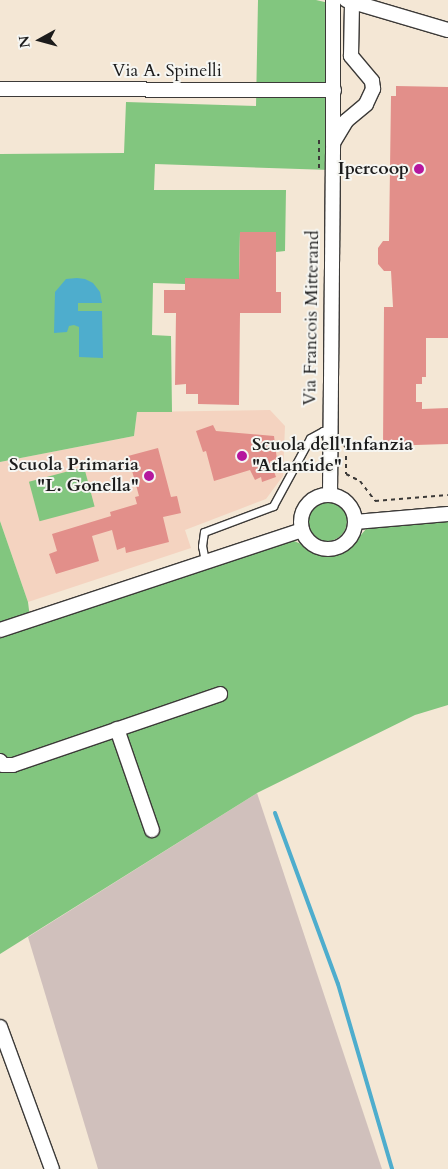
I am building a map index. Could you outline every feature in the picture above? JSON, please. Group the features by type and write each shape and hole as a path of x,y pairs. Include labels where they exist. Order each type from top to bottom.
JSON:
{"street":[{"name":"Via Francois Mitterand","path":"330,495 329,437 334,96 333,0"},
{"path":"333,143 340,129 349,118 366,104 373,89 372,81 352,56 349,1 448,30"},
{"path":"333,33 343,29 351,39"},
{"name":"Via A. Spinelli","path":"0,89 334,96"},
{"path":"334,96 339,112 349,118"},
{"path":"330,495 338,497 350,507 355,522 350,538 344,544 328,549 312,544 302,530 302,513 306,505 313,499 330,495"},
{"path":"355,522 448,514"},
{"path":"0,630 302,530"},
{"path":"0,760 3,765 12,765 220,694"},
{"path":"117,729 152,830"},
{"path":"0,1027 52,1169"}],"lane":[{"path":"205,561 202,546 204,532 273,506 310,438 323,430 329,437"}],"path":[{"path":"329,437 344,445 346,474 360,481 375,501 448,495"}],"shaded area":[{"path":"270,410 285,426 283,476 266,499 185,530 191,548 28,602 0,521 0,462 134,436 137,412"},
{"path":"257,793 382,1169 98,1169 28,937"}],"green space":[{"path":"258,0 316,0 329,3 330,170 155,164 154,190 286,190 285,251 276,252 276,232 240,232 239,279 186,279 185,284 153,283 152,335 171,336 172,412 137,412 134,436 0,462 0,154 124,153 126,102 256,106"},
{"path":"84,467 95,507 40,521 29,482"},
{"path":"323,501 331,501 338,504 344,510 347,521 344,532 338,538 331,541 323,541 316,538 310,532 307,525 307,517 310,510 316,504"},
{"path":"448,517 448,705 415,715 257,793 0,954 0,521 28,602 31,626 292,540 328,556 347,551 373,521"}],"water":[{"path":"77,278 93,283 100,292 102,303 78,303 78,311 102,311 103,358 79,357 79,327 69,326 67,332 54,333 55,292 66,279"}],"building":[{"name":"Ipercoop","path":"396,86 448,87 448,338 426,338 426,377 422,377 422,384 416,384 416,402 422,402 422,409 448,408 448,444 383,446 384,307 393,307 391,271 384,271 378,264 378,248 383,241 389,241 391,96 396,96"},
{"path":"240,232 276,232 276,292 281,292 281,313 240,313 239,405 198,404 198,394 186,394 186,384 175,385 176,313 164,313 164,290 185,290 185,278 239,279"},
{"name":"Scuola dell'Infanzia \"Atlantide\"","path":"213,425 216,431 274,436 277,460 270,461 276,477 262,482 261,477 255,480 250,470 214,481 206,451 203,452 196,431"},
{"path":"158,448 171,497 177,496 181,513 163,517 169,542 126,553 125,547 117,550 112,530 92,536 99,561 56,574 49,554 57,551 52,534 111,516 110,512 137,504 135,497 139,496 128,456"}],"waterway":[{"path":"275,813 338,984 392,1169"}],"place":[{"name":"Ipercoop","path":"419,169"},
{"name":"Scuola dell'Infanzia \"Atlantide\"","path":"242,456"},
{"name":"Scuola Primaria \"L. Gonella\"","path":"149,476"}]}
